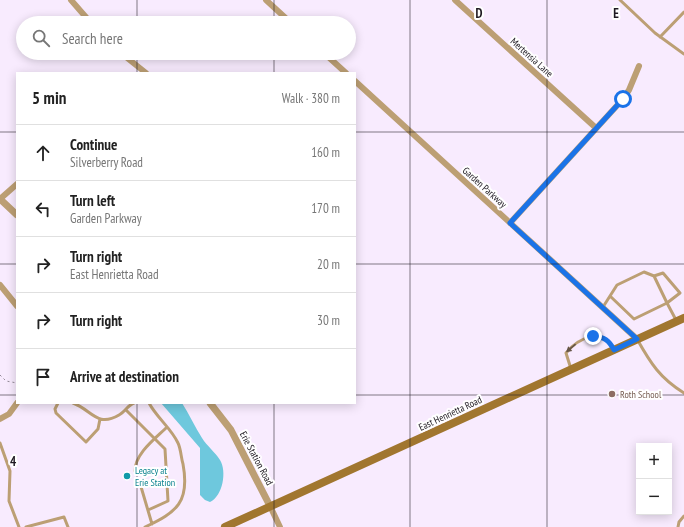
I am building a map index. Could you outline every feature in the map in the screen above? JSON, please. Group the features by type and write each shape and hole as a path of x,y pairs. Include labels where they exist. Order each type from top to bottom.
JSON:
{"main road":[{"name":"East Henrietta Road","path":"225,527 680,320"}],"street":[{"path":"71,0 85,16"},
{"path":"266,0 283,16"},
{"name":"Mertensia Lane","path":"455,0 596,128"},
{"path":"130,60 145,72"},
{"path":"332,60 345,72"},
{"path":"510,223 629,90 640,66"},
{"name":"Garden Parkway","path":"356,82 637,339"},
{"path":"16,185 0,199 16,214"},
{"path":"0,285 16,305"},
{"path":"0,419 9,414 16,404"},
{"name":"Erie Station Road","path":"211,404 231,430 280,527"}],"lane":[{"path":"621,0 660,37 684,54"},
{"path":"660,37 684,12"},
{"path":"603,307 610,296 617,286 644,272 654,276 663,273 680,293 667,303 634,319 610,296"},
{"path":"654,276 667,303 680,320"},
{"path":"571,369 566,353 571,346 593,336 600,336 610,342 614,350"},
{"path":"637,339 655,370 664,379 684,393"},
{"path":"58,404 55,409 56,413 86,442 98,429 100,419"},
{"path":"74,404 95,418 109,421 133,404"},
{"path":"145,527 167,517 180,505 186,487 179,443 154,413 150,404"},
{"path":"126,410 156,438 165,449 168,502 148,510"},
{"path":"135,471 135,463 167,427"},
{"path":"0,443 10,470 9,501 19,527"},
{"path":"139,480 152,524"},
{"path":"678,527 679,522 684,516"},
{"path":"26,527 64,517 68,527"}],"path":[{"path":"0,376 6,381 16,383"}],"water":[{"path":"162,404 183,404 206,444 220,460 223,470 221,489 210,502 205,500 200,495 200,448"}],"place":[{"name":"Roth School","path":"612,394"},
{"name":"Legacy at Erie Station","path":"127,476"}],"route":[{"path":"593,336 600,336 610,342 614,350 637,339 510,223 623,99"}]}
